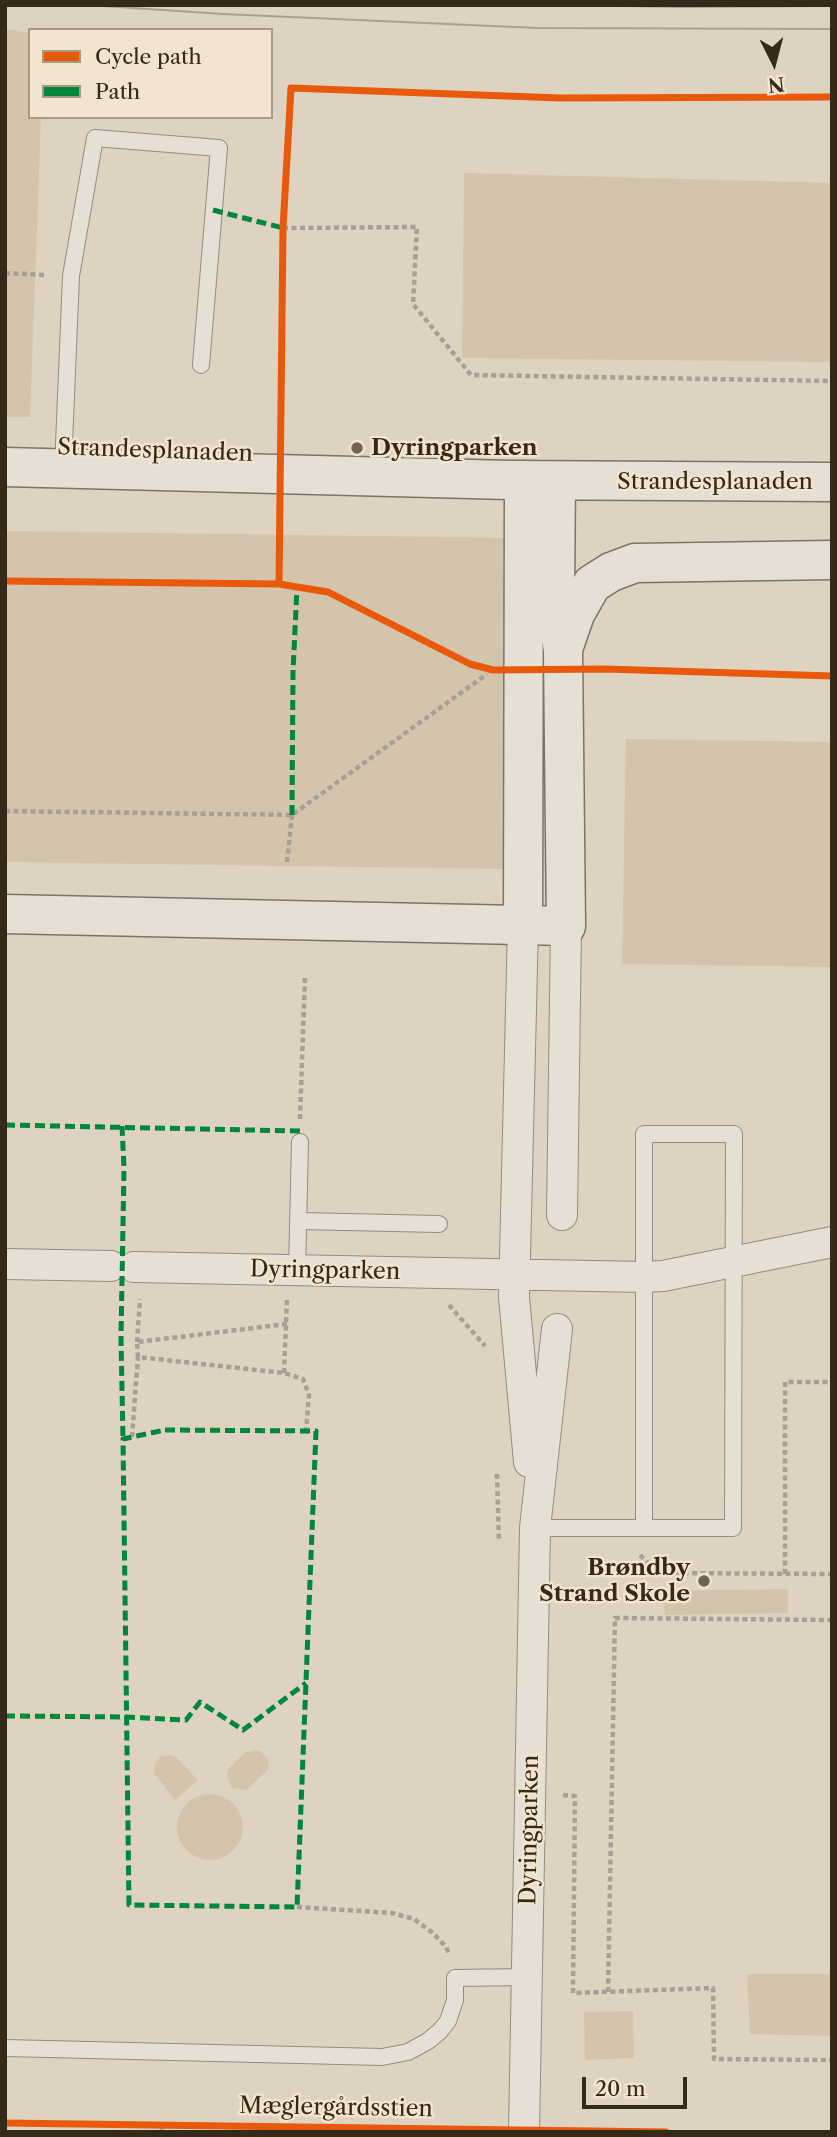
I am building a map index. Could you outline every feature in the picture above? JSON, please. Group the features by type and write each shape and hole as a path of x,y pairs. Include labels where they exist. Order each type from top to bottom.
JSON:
{"street":[{"name":"Strandesplanaden","path":"5,467 540,481 832,482"},
{"path":"540,481 563,651 566,926 562,1215"},
{"path":"523,926 540,481"},
{"path":"563,651 575,614 592,584 611,572 635,563 832,560"},
{"path":"5,914 566,926"},
{"name":"Dyringparken","path":"523,926 514,1297 534,1538"},
{"name":"Dyringparken","path":"5,1264 644,1277 663,1276 832,1242"},
{"name":"Dyringparken","path":"524,2132 534,1538 557,1329"}],"lane":[{"name":"Strandesplanaden","path":"63,468 71,276 95,138 219,148 201,365"},
{"path":"534,1538 644,1528 733,1528 734,1134 644,1134 644,1528"},
{"path":"298,1271 300,1136"},
{"path":"299,1221 439,1224"},
{"path":"5,2048 382,2057 408,2052 440,2031 448,2021 455,2000 455,1978 527,1977"}],"path":[{"path":"283,241 284,215"},
{"path":"283,228 417,227 413,304 471,375 832,381"},
{"path":"5,273 71,276"},
{"path":"481,667 493,670"},
{"path":"5,811 292,815 493,670"},
{"path":"287,862 292,815"},
{"path":"300,1136 305,977"},
{"path":"442,1298 485,1347"},
{"path":"132,1437 139,1314"},
{"path":"137,1342 287,1324"},
{"path":"284,1373 286,1335"},
{"path":"138,1357 284,1373 303,1379 309,1395 306,1431"},
{"path":"785,1574 785,1382 832,1382"},
{"path":"497,1465 499,1547 534,1538"},
{"path":"633,1547 658,1573 832,1574"},
{"path":"608,1992 615,1618 832,1620"},
{"path":"530,1794 575,1796 573,1993 713,1988 714,2059 832,2060"},
{"path":"297,1907 393,1913 414,1919 446,1947 453,1962 455,1978"},
{"path":"148,2125 162,2128 175,2125"}],"shaded area":[{"path":"5,29 28,33 28,119 41,119 30,417 5,417"},
{"path":"464,173 832,183 832,362 462,358"},
{"path":"5,531 514,538 504,869 5,862"},
{"path":"626,739 832,742 832,967 622,964"},
{"path":"788,1589 788,1613 665,1615 664,1591"},
{"path":"255,1750 267,1757 268,1770 246,1790 232,1788 227,1776 228,1769 246,1752"},
{"path":"161,1756 175,1756 198,1780 175,1800 154,1773 155,1764"},
{"path":"210,1794 223,1797 233,1804 240,1814 243,1827 240,1840 233,1850 223,1857 210,1860 197,1857 187,1850 180,1840 177,1827 180,1814 187,1804 197,1797"},
{"path":"747,1974 832,1974 832,2036 750,2034"},
{"path":"633,2011 634,2058 585,2060 584,2012"}],"tram line":[{"path":"88,5 537,28 832,29"},
{"path":"560,5 832,6"}],"marked path":[{"path":"213,210 283,228"},
{"path":"292,815 293,672 297,587"},
{"path":"5,1125 300,1131"},
{"path":"122,1126 123,1439"},
{"path":"165,1430 316,1431 297,1907 129,1905 123,1439 165,1430"},
{"path":"5,1716 186,1720 200,1702 243,1730 306,1683"}],"cycle path":[{"path":"279,584 283,228 291,88 560,98 832,97"},
{"path":"5,581 279,584 328,592 470,664 493,670 605,669 832,676"},
{"name":"Mæglergårdsstien","path":"5,2123 666,2132"}],"place":[{"name":"Dyringparken","path":"357,448"},
{"name":"Brøndby Strand Skole","path":"704,1581"}]}
